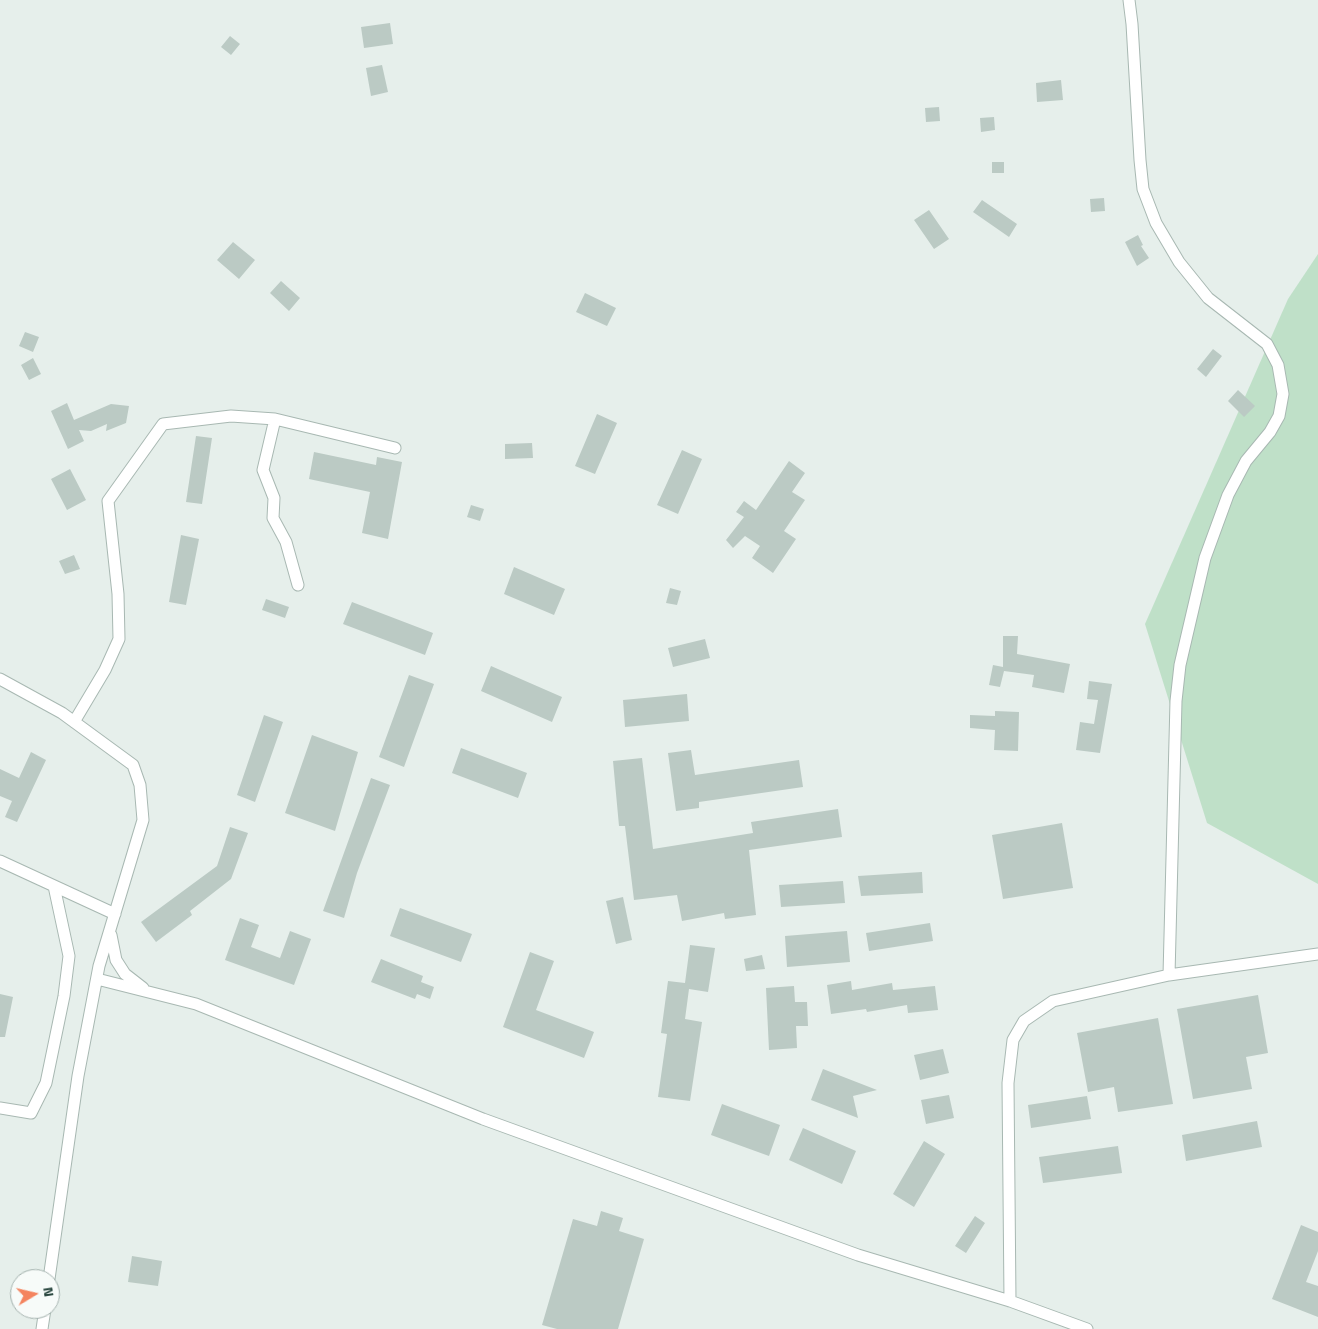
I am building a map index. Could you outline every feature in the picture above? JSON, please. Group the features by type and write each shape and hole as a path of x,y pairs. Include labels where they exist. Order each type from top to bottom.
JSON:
{"street":[{"path":"1129,0 1143,189 1156,223 1179,262 1208,298 1267,344 1278,365 1283,394 1279,416 1270,432 1246,461 1228,495 1205,558 1180,665 1176,701 1169,975"},
{"path":"74,722 105,670 119,639 118,594 108,501 163,424 231,416 275,419 395,448"},
{"path":"275,419 263,470 274,498 273,518 286,542 298,585"},
{"path":"0,679 62,712 133,765 140,785 143,820 97,979 78,1076 50,1269"},
{"path":"0,861 54,886 113,920"},
{"path":"0,1108 31,1113 46,1084 64,996 69,956 54,886"},
{"path":"113,920 111,943 116,960 125,974 138,986 154,993"},
{"path":"1010,1301 1008,1083 1012,1040 1024,1021 1053,1001 1169,975 1318,954"},
{"path":"97,979 196,1004 483,1119 858,1255 1010,1301 1087,1329"}],"green space":[{"path":"1318,254 1318,884 1207,823 1145,624 1288,299"}],"building":[{"path":"390,23 393,44 364,48 361,27"},
{"path":"230,36 240,44 231,55 221,47"},
{"path":"382,65 388,92 371,96 366,68"},
{"path":"1061,80 1063,100 1037,102 1036,83"},
{"path":"939,107 940,121 926,122 925,108"},
{"path":"994,117 995,130 981,132 980,118"},
{"path":"992,162 1004,162 1004,173 992,173"},
{"path":"1104,198 1105,211 1091,212 1090,199"},
{"path":"982,200 1017,224 1009,237 973,212"},
{"path":"929,210 949,239 934,249 914,220"},
{"path":"1138,235 1143,245 1141,246 1149,258 1137,266 1125,242"},
{"path":"233,242 255,260 239,279 217,260"},
{"path":"281,281 300,298 289,311 270,293"},
{"path":"585,293 616,308 607,326 576,312"},
{"path":"25,332 39,337 33,352 19,346"},
{"path":"1213,349 1222,356 1206,377 1197,369"},
{"path":"33,358 41,374 29,380 21,365"},
{"path":"1238,390 1255,406 1244,417 1228,401"},
{"path":"67,403 74,420 111,404 129,406 126,423 106,431 107,424 91,431 79,430 84,441 68,449 51,411"},
{"path":"597,414 617,423 595,474 575,466"},
{"path":"196,436 212,438 202,504 186,502"},
{"path":"532,443 533,458 505,459 505,444"},
{"path":"682,450 702,459 678,514 657,505"},
{"path":"314,452 376,465 377,457 402,462 388,539 362,533 370,492 309,479"},
{"path":"789,461 805,473 792,492 805,500 784,531 796,539 773,573 752,558 760,546 745,536 733,548 726,540 744,517 736,512 744,501 756,510"},
{"path":"70,469 86,500 67,510 51,479"},
{"path":"471,505 484,509 480,521 467,517"},
{"path":"181,535 199,539 186,605 169,602"},
{"path":"74,555 80,569 65,574 59,561"},
{"path":"514,567 565,589 554,615 504,594"},
{"path":"670,588 681,591 677,605 666,603"},
{"path":"266,599 289,607 285,618 262,610"},
{"path":"352,602 433,633 425,655 343,624"},
{"path":"1003,636 1018,636 1017,654 1070,664 1064,693 1032,687 1034,675 1004,671 1000,687 989,685 993,665 1003,667"},
{"path":"705,639 710,658 673,667 668,648"},
{"path":"491,666 562,697 552,722 481,691"},
{"path":"409,675 434,684 404,767 379,757"},
{"path":"1089,681 1112,684 1100,753 1076,750 1080,722 1094,724 1098,700 1087,699"},
{"path":"687,694 689,721 625,727 623,700"},
{"path":"995,711 1019,712 1018,751 994,750 995,730 970,728 970,715 995,716"},
{"path":"264,715 283,722 255,802 237,795"},
{"path":"312,735 358,752 335,831 285,813"},
{"path":"461,748 527,773 518,798 452,773"},
{"path":"691,750 695,775 799,760 803,787 699,802 699,808 676,811 668,753"},
{"path":"31,752 46,760 17,822 5,817 12,801 0,796 0,769 19,778"},
{"path":"642,758 653,849 753,833 751,822 838,809 842,837 749,850 756,915 725,919 724,913 682,921 677,895 634,900 625,826 619,826 613,761"},
{"path":"371,778 390,785 357,873 344,918 323,911"},
{"path":"1062,823 1073,888 1003,899 992,835"},
{"path":"230,827 248,833 231,879 190,911 192,915 156,942 141,922 217,866"},
{"path":"922,872 923,893 861,896 858,876"},
{"path":"843,881 845,903 781,907 779,885"},
{"path":"623,897 632,940 616,944 606,901"},
{"path":"400,908 472,934 461,962 390,936"},
{"path":"240,918 259,925 251,947 280,958 290,931 311,939 294,985 225,960"},
{"path":"930,923 933,941 869,951 866,933"},
{"path":"847,931 850,962 787,967 785,936"},
{"path":"690,945 715,948 708,992 689,989 685,1019 702,1022 690,1101 658,1097 667,1034 661,1033 668,981 685,983"},
{"path":"530,952 554,961 536,1010 594,1032 584,1058 503,1027"},
{"path":"762,955 765,969 746,971 744,959"},
{"path":"381,959 423,976 421,982 434,987 430,999 417,994 415,999 371,982"},
{"path":"851,981 852,990 892,983 893,990 935,986 938,1010 908,1013 907,1005 867,1012 866,1009 831,1014 827,985"},
{"path":"794,986 795,1002 807,1002 808,1026 796,1026 797,1048 769,1050 766,988"},
{"path":"0,994 13,997 5,1037 0,1037"},
{"path":"1258,995 1268,1053 1246,1057 1252,1089 1193,1099 1177,1009"},
{"path":"1158,1018 1173,1104 1118,1112 1114,1087 1088,1092 1077,1033"},
{"path":"943,1049 949,1073 920,1080 914,1055"},
{"path":"823,1069 877,1090 853,1096 858,1118 811,1100"},
{"path":"949,1095 954,1118 926,1124 921,1100"},
{"path":"1087,1096 1091,1119 1031,1128 1028,1105"},
{"path":"722,1104 780,1125 769,1156 711,1135"},
{"path":"1257,1121 1262,1147 1186,1161 1182,1135"},
{"path":"803,1128 856,1151 842,1184 789,1160"},
{"path":"924,1141 945,1154 914,1207 893,1194"},
{"path":"1118,1146 1122,1173 1043,1183 1039,1157"},
{"path":"601,1211 623,1218 619,1231 644,1239 618,1329 557,1329 542,1325 573,1219 597,1226"},
{"path":"975,1216 985,1223 966,1253 955,1246"},
{"path":"1301,1225 1318,1232 1318,1251 1306,1282 1318,1286 1318,1317 1272,1299"},
{"path":"132,1256 162,1261 158,1286 128,1282"}]}
